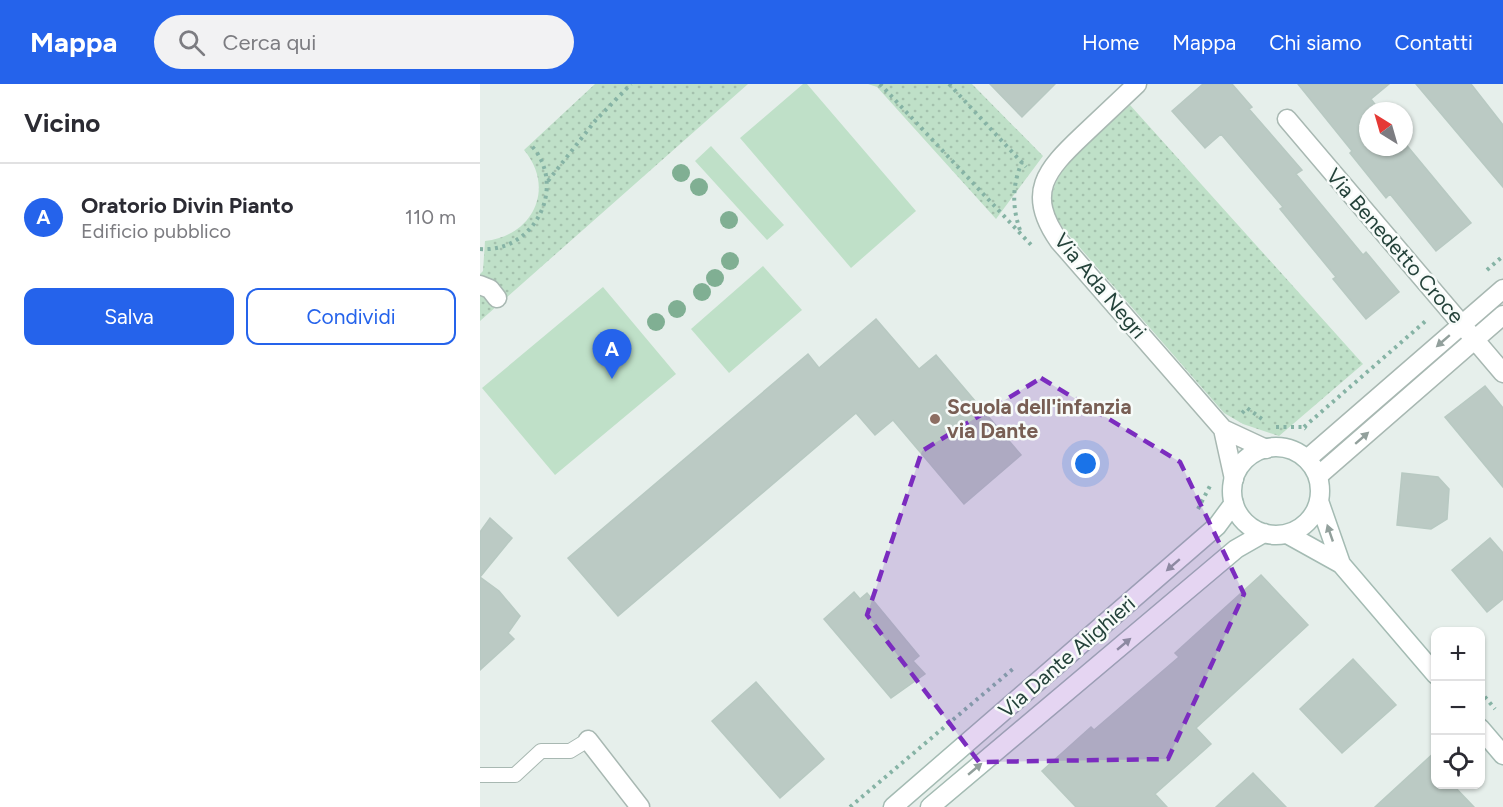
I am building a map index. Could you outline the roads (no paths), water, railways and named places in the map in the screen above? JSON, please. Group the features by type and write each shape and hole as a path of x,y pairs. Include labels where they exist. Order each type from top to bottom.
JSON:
{"street":[{"name":"Via Ada Negri","path":"1137,84 1057,160 1043,186 1042,210 1059,241 1223,429 1266,449"},
{"name":"Via Benedetto Croce","path":"1287,119 1503,373"},
{"path":"480,285 489,289 497,298"},
{"path":"1307,459 1503,289"},
{"path":"1318,476 1503,315"},
{"name":"Via Ada Negri","path":"1223,429 1234,479"},
{"path":"1341,564 1319,501 1318,476 1307,459 1294,451 1280,447 1266,449 1247,458 1234,479 1234,502 1244,522 1264,533 1287,534 1341,564 1431,669"},
{"path":"1287,534 1305,525 1315,513 1319,501"},
{"name":"Via Dante Alighieri","path":"893,807 1217,526 1234,502"},
{"name":"Via Dante Alighieri","path":"930,807 1236,549 1264,533"},
{"path":"1485,734 1503,755"},
{"path":"588,740 640,807"}],"lane":[{"path":"480,775 514,775 541,751 570,751 588,740"}],"place":[{"name":"Oratorio Divin Pianto","path":"612,379"},
{"name":"Scuola dell'infanzia via Dante","path":"935,419"}]}
